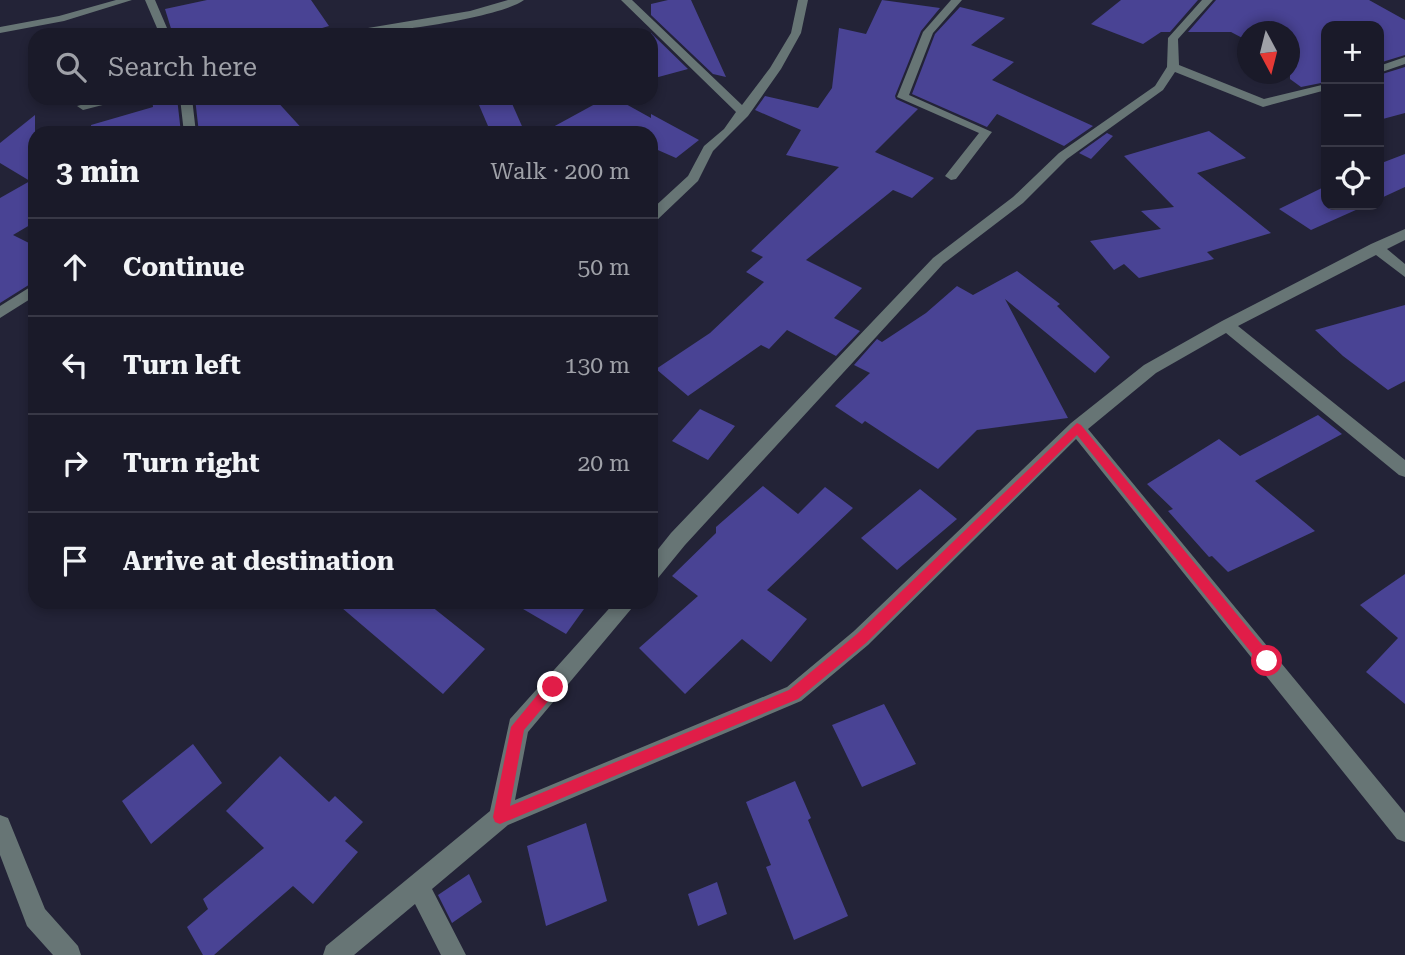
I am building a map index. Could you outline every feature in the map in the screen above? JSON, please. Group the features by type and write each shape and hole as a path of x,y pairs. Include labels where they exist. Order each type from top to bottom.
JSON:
{"street":[{"path":"0,30 60,19 127,0"},
{"path":"150,0 162,28"},
{"path":"386,28 471,14 519,0"},
{"path":"626,0 655,28"},
{"path":"658,211 693,178 708,149 729,132 775,69 796,33 803,0"},
{"path":"951,176 986,132 903,97 928,32 957,0"},
{"path":"658,563 938,261 1018,200 1063,156 1159,88 1173,66 1173,38 1208,0"},
{"path":"658,31 744,113"},
{"path":"1399,62 1405,71"},
{"path":"1173,66 1264,103 1321,88"},
{"path":"83,106 88,105"},
{"path":"187,105 189,126"},
{"path":"335,955 500,817 794,694 861,639 1077,428 1150,369 1227,325 1405,234"},
{"path":"1376,247 1405,272"},
{"path":"0,313 28,294"},
{"path":"1227,325 1405,470"},
{"path":"1077,428 1405,831"},
{"path":"500,817 518,727 621,609"},
{"path":"0,826 36,917 69,955"},
{"path":"418,886 454,955"}],"building":[{"path":"207,0 311,0 329,26 171,28 165,9"},
{"path":"668,0 691,0 726,77 713,74 651,15 651,4"},
{"path":"882,0 940,8 921,31 895,96 896,99 918,109 875,152 934,178 912,198 893,190 806,260 862,288 834,318 860,331 836,356 787,330 769,349 761,345 688,396 658,371 658,368 710,333 764,282 746,272 763,257 751,251 839,167 786,155 801,130 755,110 765,96 818,108 832,88 839,28 866,34"},
{"path":"1121,0 1198,0 1170,32 1161,32 1143,44 1091,24"},
{"path":"1216,0 1369,0 1405,20 1405,55 1384,61 1384,21 1321,21 1321,83 1301,87 1297,84 1300,84 1300,21 1237,21 1237,35 1231,32 1188,32"},
{"path":"960,7 1005,18 971,45 1014,62 992,80 1093,126 1064,146 997,114 987,127 912,94 935,34"},
{"path":"658,40 688,69 658,77"},
{"path":"1405,67 1405,113 1384,119 1384,84 1384,73"},
{"path":"178,105 180,126 91,126 91,125 153,107"},
{"path":"196,105 280,105 300,126 198,126"},
{"path":"479,105 513,105 522,126 488,126"},
{"path":"593,105 628,105 651,118 651,114 699,140 676,158 658,150 658,126 555,126"},
{"path":"35,115 35,126 28,126 28,180 0,163 0,143"},
{"path":"1209,131 1246,158 1197,173 1271,233 1207,252 1214,259 1139,278 1124,264 1114,270 1090,241 1161,229 1141,211 1174,207 1124,156"},
{"path":"1107,133 1113,136 1091,159 1079,153"},
{"path":"1405,154 1405,187 1384,197 1384,162"},
{"path":"28,182 28,226 13,235 28,242 28,285 0,303 0,198"},
{"path":"1321,188 1321,210 1356,210 1311,230 1279,209"},
{"path":"1017,271 1060,304 1057,306 1110,357 1095,373 1005,299 1068,418 977,430 938,469 865,421 862,424 835,406 870,373 854,365 877,339 882,342 926,313 957,286 973,295"},
{"path":"1405,305 1405,381 1388,390 1343,356 1315,330"},
{"path":"700,409 735,426 708,460 672,441"},
{"path":"1318,415 1342,434 1255,481 1315,531 1228,572 1212,556 1209,557 1168,511 1173,509 1147,484 1219,439 1240,456"},
{"path":"763,486 798,514 825,487 853,508 767,590 807,619 771,662 742,639 685,694 639,648 698,596 672,576 716,533 716,527"},
{"path":"920,489 957,519 897,570 861,538"},
{"path":"1405,574 1405,704 1366,672 1398,638 1360,605"},
{"path":"343,609 435,609 485,649 443,694"},
{"path":"523,609 584,609 566,634"},
{"path":"884,704 916,764 862,787 832,725"},
{"path":"193,744 222,783 151,844 122,801"},
{"path":"280,756 329,802 335,796 363,822 345,841 358,852 313,904 293,886 214,955 203,955 187,927 208,909 203,899 264,848 226,811"},
{"path":"795,781 811,818 808,820 848,916 794,940 766,867 771,865 746,802"},
{"path":"586,823 607,901 546,926 527,846"},
{"path":"469,874 482,902 452,923 438,895"},
{"path":"717,882 727,914 698,926 688,894"}],"route":[{"path":"553,687 518,727 500,817 794,694 861,639 943,562 1077,428 1267,661"}]}
